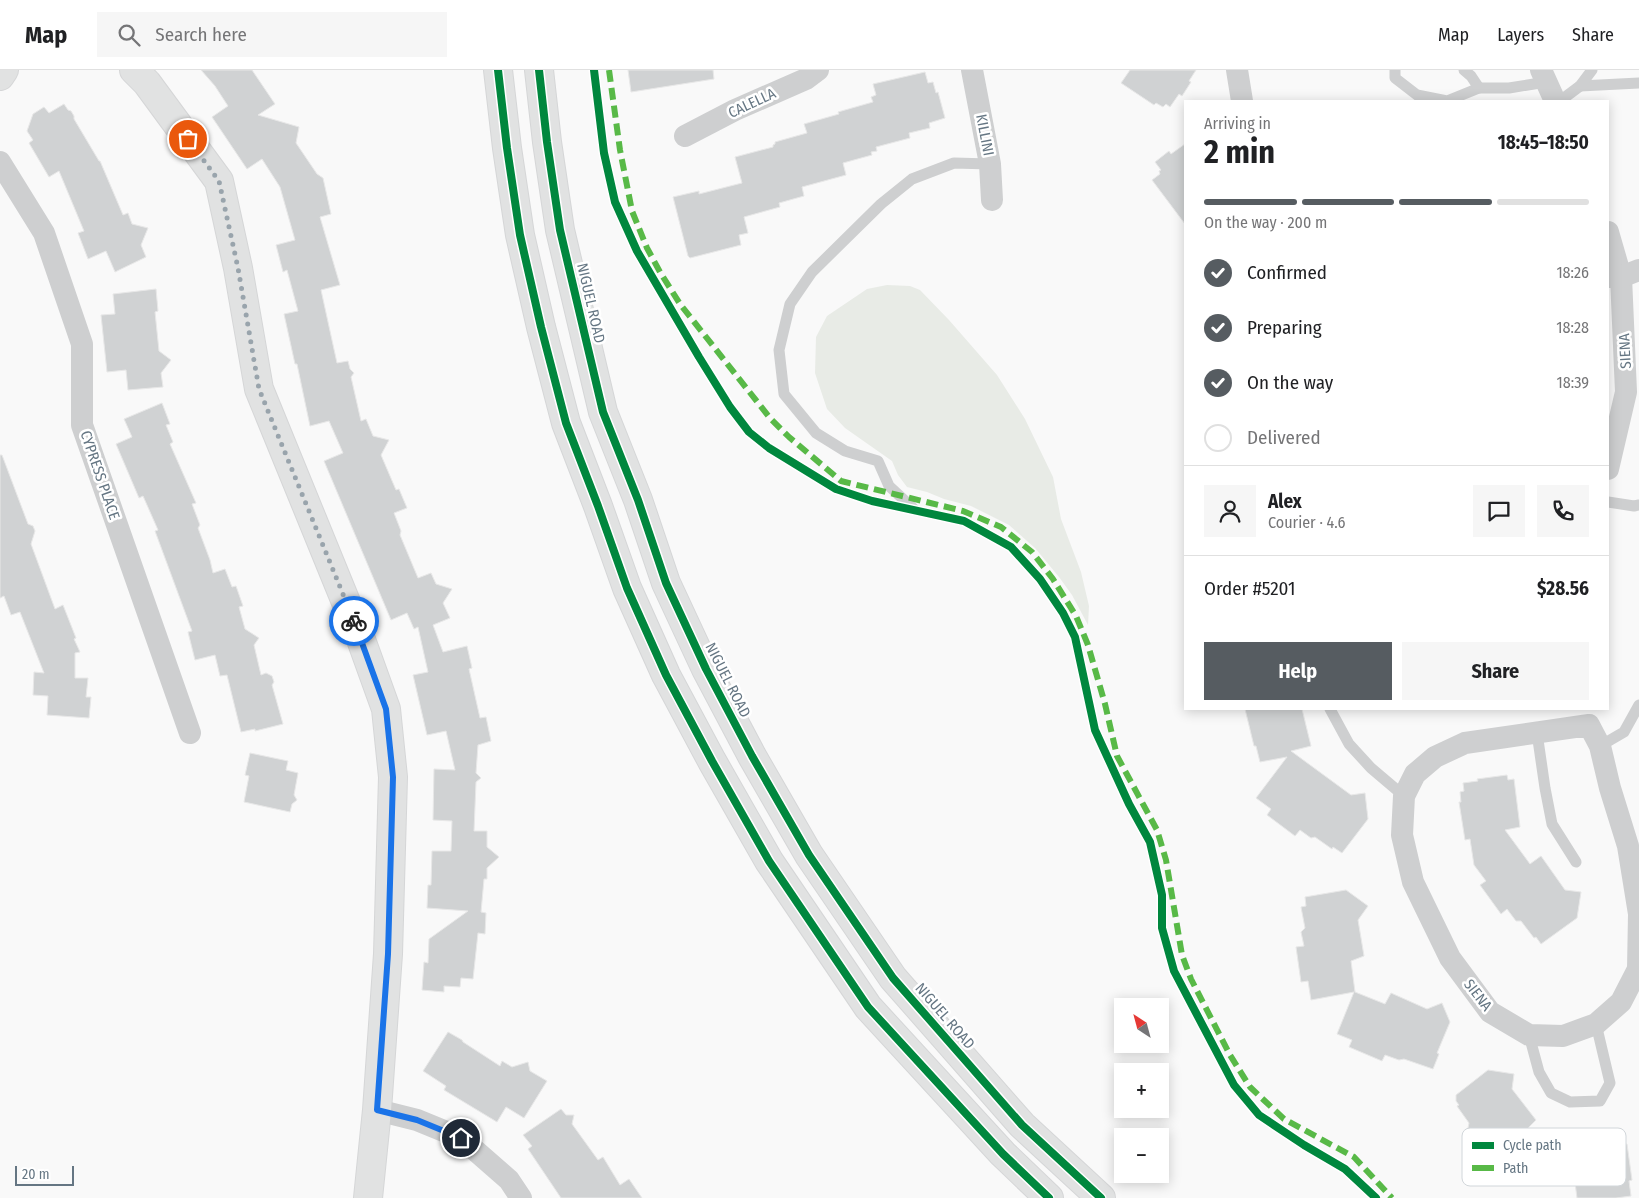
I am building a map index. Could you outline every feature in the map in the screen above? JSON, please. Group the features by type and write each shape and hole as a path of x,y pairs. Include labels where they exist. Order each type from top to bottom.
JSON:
{"main road":[{"path":"0,76 4,70"},
{"path":"134,70 147,83 219,181 238,268 259,389 359,634 386,709 393,777 388,954 377,1110 368,1198"},
{"path":"498,70 520,235 566,423 627,588 666,675 769,861 868,1007 1003,1154 1049,1198"},
{"name":"NIGUEL ROAD","path":"538,70 560,230 603,412 638,500 666,583 706,669 752,756 809,855 893,978 1022,1125 1101,1198"}],"street":[{"name":"CALELLA","path":"685,136 806,78 818,70"},
{"name":"KILLINI","path":"972,70 990,164 992,200"},
{"path":"1237,70 1242,100"},
{"name":"CYPRESS PLACE","path":"0,162 44,233 82,344 82,425 190,733"},
{"name":"SIENA","path":"1609,235 1623,275 1626,392 1609,465"},
{"name":"SIENA","path":"1589,717 1600,746 1610,788 1628,846 1639,914 1638,969 1621,1002 1596,1024 1563,1036 1529,1036 1490,1012 1450,958 1413,882 1402,835 1404,796 1415,774 1435,757 1466,743 1537,732 1589,717"},
{"path":"377,1110 417,1120 461,1138 509,1180 521,1198"}],"lane":[{"path":"1395,70 1395,78 1417,95 1448,100 1479,88 1509,88 1547,84"},
{"path":"1464,70 1471,76 1479,88"},
{"path":"1561,100 1580,86 1592,70"},
{"path":"1580,86 1639,83"},
{"path":"915,510 889,486 878,461 844,451 816,433 784,394 779,350 790,304 812,272 881,204 912,179 939,168 954,163 990,164"},
{"path":"1609,502 1634,506 1639,503 1637,496 1639,493"},
{"path":"1600,746 1624,732 1639,705"},
{"path":"1331,710 1349,744 1371,768 1404,796"},
{"path":"1537,732 1544,788 1552,824 1576,862"},
{"path":"1529,1036 1539,1072 1551,1093 1570,1102 1600,1101 1610,1083 1596,1024"}],"shaded area":[{"path":"887,285 910,286 920,290 997,375 1025,419 1053,477 1061,519 1081,572 1089,606 1088,625 1072,595 1059,577 1035,548 1009,525 971,506 907,487 898,475 892,461 845,428 827,409 815,373 816,337 827,316 867,289"}],"building":[{"path":"201,70 252,70 275,104 258,115 299,127 296,143 317,174 323,178 331,214 320,217 340,285 321,290 337,363 348,361 350,369 354,373 351,377 361,421 366,419 373,436 389,440 381,455 396,490 399,489 407,508 394,513 401,531 400,535 418,578 431,573 436,584 452,589 443,603 450,618 433,625 443,652 467,646 472,668 469,669 480,718 486,717 491,741 478,745 476,773 481,778 476,782 474,831 487,831 487,847 499,857 487,868 487,879 484,879 481,912 486,913 485,934 478,933 473,979 461,978 460,987 444,986 444,992 422,990 424,962 428,963 429,939 468,911 427,908 428,885 431,885 432,851 451,851 452,821 433,820 434,769 455,770 446,731 427,735 413,675 428,672 418,627 414,629 407,613 391,620 324,461 343,453 329,421 310,426 284,314 298,311 287,270 283,272 276,245 295,240 280,187 262,159 247,169 212,117 228,106 215,86"},
{"path":"628,70 713,70 714,79 631,92"},
{"path":"1130,70 1196,70 1182,96 1179,94 1170,107 1166,104 1163,107 1156,103 1154,105 1121,83"},
{"path":"925,72 928,83 933,82 936,93 938,92 945,118 929,123 930,128 909,133 910,138 876,147 877,151 871,152 872,155 843,163 846,175 802,187 804,196 779,203 780,207 744,217 748,233 739,235 741,245 690,258 688,256 673,197 699,191 699,194 742,183 735,157 773,147 775,142 807,133 804,124 873,102 871,97 876,95 873,84"},
{"path":"64,104 71,111 100,161 123,215 128,213 132,224 148,228 141,245 146,257 115,272 106,251 88,259 78,233 84,231 59,171 49,177 29,143 33,140 27,131 33,114 44,107 49,113"},
{"path":"1184,145 1184,223 1152,180 1160,174 1159,171 1161,170 1155,162 1169,151 1171,154"},
{"path":"156,289 158,311 155,312 159,351 171,360 161,373 163,387 128,390 126,370 107,372 101,315 115,314 113,294"},
{"path":"162,403 170,424 166,425 173,442 170,444 196,503 192,504 200,525 198,528 213,573 225,569 232,587 236,586 243,606 239,607 245,629 259,638 254,645 261,675 266,673 272,676 274,682 272,685 283,724 255,731 255,729 241,732 227,675 220,676 215,655 195,660 188,632 192,631 155,531 158,530 143,496 139,498 116,444 132,437 124,419"},
{"path":"0,455 2,455 28,524 33,526 35,531 31,544 55,609 63,605 76,638 74,639 80,652 75,653 75,678 88,678 86,697 91,697 89,718 47,715 48,696 33,695 34,672 44,673 20,612 11,615 4,596 0,598"},
{"path":"1245,710 1302,710 1311,746 1291,751 1351,795 1365,793 1368,819 1342,853 1333,847 1332,849 1315,837 1311,838 1300,830 1295,836 1267,815 1271,809 1256,798 1287,757 1260,762 1256,746 1254,746"},
{"path":"250,753 288,761 286,770 298,773 294,795 297,800 292,804 290,812 244,802 249,776 245,775"},
{"path":"1507,775 1508,780 1514,779 1520,827 1505,830 1530,864 1541,856 1565,890 1581,892 1577,918 1541,944 1521,921 1516,921 1507,909 1501,914 1480,885 1486,881 1474,865 1470,839 1465,840 1459,802 1461,802 1460,792 1464,791 1463,783"},
{"path":"1346,890 1368,906 1358,920 1364,956 1351,961 1355,992 1385,1004 1391,993 1427,1009 1442,1003 1450,1022 1437,1053 1439,1054 1433,1069 1385,1055 1382,1061 1349,1047 1352,1040 1337,1034 1354,992 1311,1000 1308,981 1301,982 1296,947 1304,946 1301,932 1305,928 1301,907 1306,906 1305,897"},
{"path":"448,1032 500,1066 502,1061 512,1067 528,1062 530,1071 547,1081 524,1118 506,1107 497,1122 444,1090 446,1086 423,1071"},
{"path":"1488,1070 1514,1074 1512,1089 1536,1120 1528,1128 1468,1128 1469,1123 1457,1106 1459,1105 1456,1101 1456,1095"},
{"path":"561,1109 566,1115 574,1115 572,1124 598,1160 603,1157 620,1185 629,1179 642,1198 561,1198 528,1149 532,1146 523,1135"},
{"path":"1626,1144 1632,1180 1629,1181 1631,1196 1577,1198 1575,1186 1626,1186"}],"marked path":[{"path":"609,70 620,150 632,211 647,248 680,304 770,418 789,437 841,481 963,511 1001,527 1032,552 1053,579 1076,616 1088,645 1105,704 1117,756 1157,830 1166,860 1182,955 1191,979 1230,1055 1250,1087 1284,1119 1354,1157 1392,1198"}],"cycle path":[{"path":"498,70 520,235 566,423 627,588 666,675 769,861 868,1007 1003,1154 1049,1198"},
{"path":"539,70 560,230 603,412 638,500 666,583 706,669 752,756 809,855 893,978 1022,1125 1101,1198"},
{"path":"594,70 604,153 615,202 637,251 730,407 749,432 769,448 836,489 872,501 964,521 1011,547 1040,579 1063,613 1075,637 1095,730 1129,804 1150,842 1162,895 1162,928 1174,971 1234,1085 1259,1115 1345,1169 1376,1198"}],"way so far":[{"path":"188,139 219,181 238,268 259,389 354,621"}],"route":[{"path":"354,621 386,709 393,777 388,954 377,1110 417,1120 461,1138"}]}
